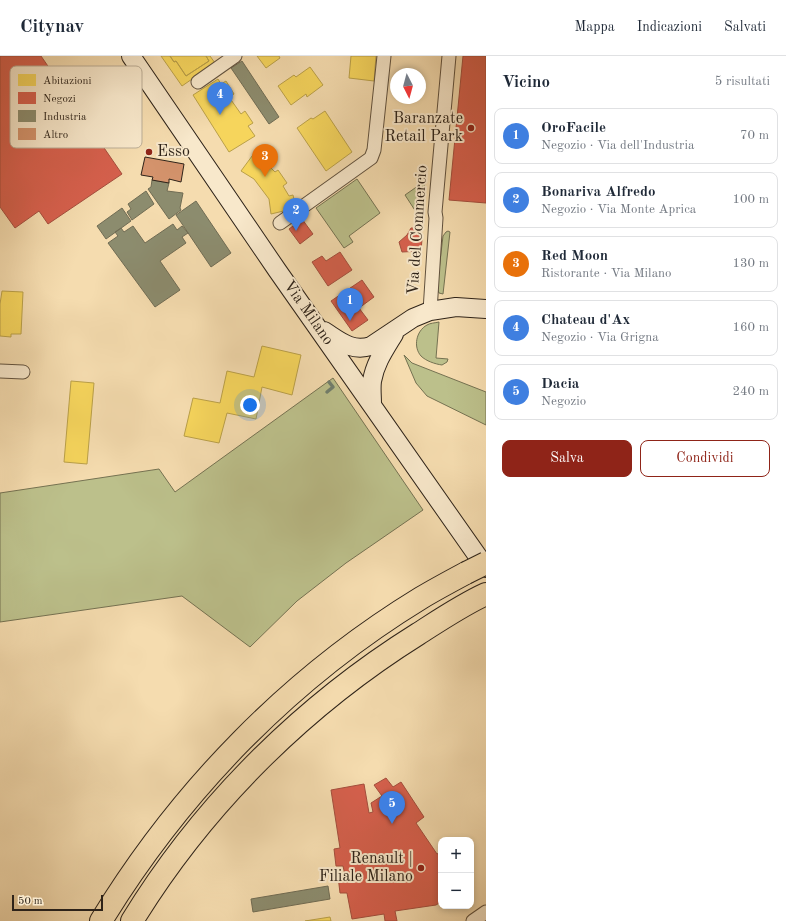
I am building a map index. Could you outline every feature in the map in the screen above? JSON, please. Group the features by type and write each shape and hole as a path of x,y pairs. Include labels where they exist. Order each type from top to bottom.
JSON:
{"highway":[{"path":"101,921 140,861 170,822 196,790 251,730 284,700 349,646 422,597 476,571 486,563"},
{"path":"132,921 164,873 218,804 273,747 304,718 368,666 438,621 484,595"}],"street":[{"name":"Via Milano","path":"131,56 138,66"},
{"path":"198,82 235,56"},
{"path":"280,223 371,158 374,150 384,56"},
{"name":"Via del Commercio","path":"438,310 435,212 449,56"},
{"name":"Via Milano","path":"142,72 372,404 476,571"},
{"path":"318,327 350,347 359,349 371,346 413,318 438,310 456,307 486,309"},
{"path":"372,404 372,381 375,369 395,331"},
{"path":"0,371 23,372"},
{"path":"473,921 486,912"}],"green space":[{"path":"357,179 380,213 349,236 353,242 344,248 316,208"},
{"path":"425,181 423,201 421,201 420,215 418,215 405,195"},
{"path":"448,231 450,232 443,294 439,293 437,288 443,236"},
{"path":"439,322 436,358 448,359 447,362 442,365 423,358 416,344 418,335 423,328 427,325"},
{"path":"404,355 412,363 486,392 486,425 427,396 416,383"},
{"path":"333,378 423,510 346,563 297,601 250,647 182,596 0,622 0,493 159,469 175,492"}],"building: Abitazioni":[{"path":"161,56 170,56 174,62 176,61 186,76 209,61 206,56 210,56 215,63 182,86"},
{"path":"170,56 206,56 209,61 186,76 176,61 174,62"},
{"path":"257,56 279,56 280,58 266,68"},
{"path":"351,56 376,56 374,81 349,78"},
{"path":"310,67 323,85 307,97 306,94 291,105 278,86 294,75 296,77"},
{"path":"218,79 221,84 226,81 234,94 229,97 241,114 245,111 253,123 248,126 255,136 229,152 193,95"},
{"path":"325,111 352,152 326,171 297,128 311,118 313,119"},
{"path":"258,148 272,159 267,164 275,172 278,170 287,183 283,186 289,196 293,195 296,208 271,214 269,199 254,179 241,171"},
{"path":"2,291 23,292 21,334 11,334 11,337 0,336 0,304"},
{"path":"262,346 301,355 292,395 262,387 256,419 227,413 219,443 184,436 193,398 220,403 227,371 254,377"},
{"path":"71,381 94,383 87,464 64,462"},
{"path":"330,917 331,921 305,921"}],"building: Negozi":[{"path":"0,56 41,56 48,66 10,66 10,148 104,148 122,174 48,224 39,211 15,228 0,207"},
{"name":"Baranzate Retail Park","path":"463,56 486,56 486,203 449,200"},
{"path":"302,219 313,234 300,244 289,229"},
{"path":"411,228 417,228 417,233 422,239 421,251 402,252 399,242 407,235"},
{"path":"340,252 352,270 328,286 312,262 322,256 326,261"},
{"path":"362,280 374,297 359,308 368,320 352,331 331,301"},
{"path":"386,778 393,787 401,782 424,817 416,823 438,854 438,904 395,911 397,921 385,921 384,914 352,919 347,893 340,893 338,876 345,875 343,866 336,866 334,849 340,848 331,790 364,784 369,813 373,812 371,803 382,796 374,785"}],"building: Industria":[{"path":"242,61 279,117 269,124 231,68"},
{"path":"152,180 169,183 167,191 183,193 180,208 181,210 169,219 148,189 151,187"},
{"path":"146,191 154,204 132,220 127,212 131,209 128,204"},
{"path":"196,201 231,253 211,267 176,215"},
{"path":"122,208 131,221 106,239 97,226"},
{"path":"173,224 177,230 182,226 188,233 182,237 186,243 160,261 180,290 155,307 108,243 118,236 115,232 121,228 124,232 133,226 145,243"},
{"path":"328,886 330,899 253,912 251,899"}],"building: Altro":[{"path":"145,157 184,164 181,182 169,179 169,183 152,180 153,177 141,175"}],"waterway":[{"path":"327,392 333,387 329,382"}],"place":[{"name":"Chateau d'Ax","path":"220,115"},
{"name":"Baranzate Retail Park","path":"471,128"},
{"name":"Esso","path":"149,152"},
{"name":"Red Moon","path":"265,177"},
{"name":"Bonariva Alfredo","path":"296,231"},
{"name":"OroFacile","path":"350,321"},
{"name":"Dacia","path":"392,824"},
{"name":"Renault | Filiale Milano","path":"421,868"}]}
